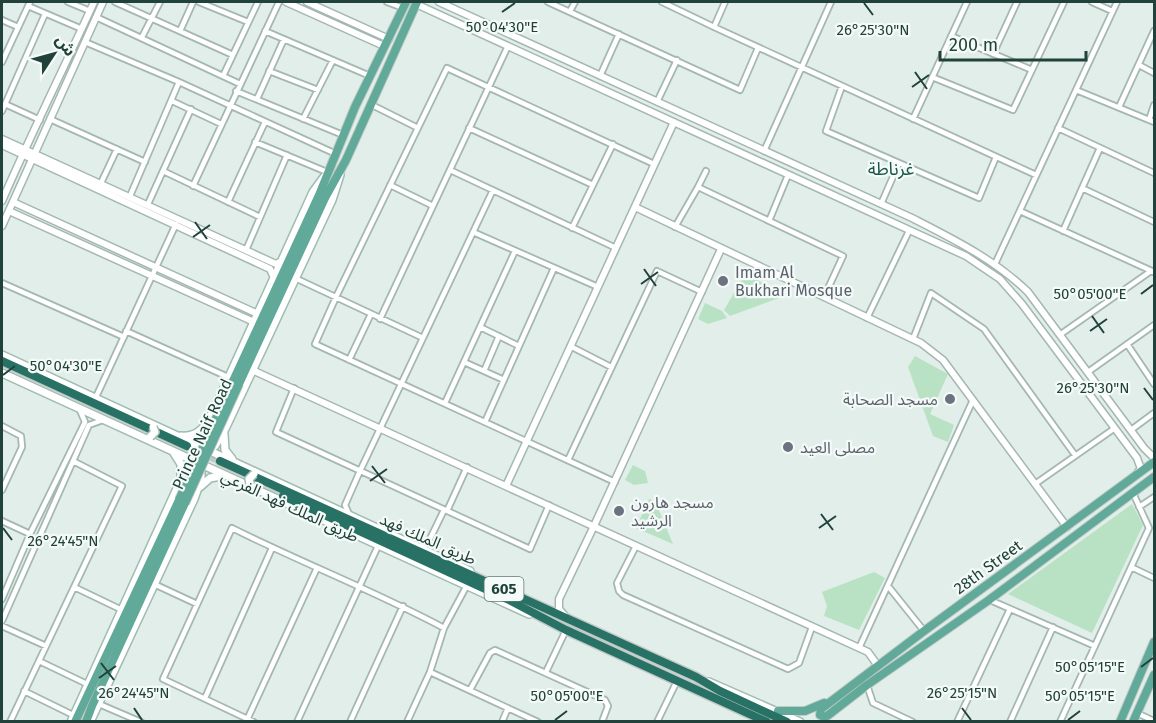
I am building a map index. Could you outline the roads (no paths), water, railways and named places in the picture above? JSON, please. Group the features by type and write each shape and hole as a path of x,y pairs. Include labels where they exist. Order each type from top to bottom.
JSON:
{"highway":[{"path":"2,361 188,449"},
{"path":"2,367 188,449"},
{"name":"طريق الملك فهد","path":"217,463 495,585 696,677 720,691 787,722"},
{"name":"طريق الملك فهد","path":"217,463 507,599 566,630 766,721"}],"main road":[{"name":"Prince Naif Road","path":"73,719 178,487 189,468 215,446 225,429 332,200 346,160 416,3"},
{"name":"Prince Naif Road","path":"88,722 92,706 234,381 319,195 343,135 404,5"},
{"name":"Prince Naif Road","path":"209,418 220,395 234,381 346,160"},
{"name":"Prince Naif Road","path":"234,381 254,322 313,192 327,172"},
{"path":"2,355 178,435 196,434 203,429 209,418"},
{"path":"2,373 103,420 147,437 169,450 181,464 182,473 178,487 188,486 192,489 194,499"},
{"path":"220,395 222,402 228,406 237,402"},
{"path":"88,722 99,704 197,492 202,474 203,439 209,418"},
{"path":"147,437 155,432 152,425"},
{"path":"225,429 223,443 225,450 236,462"},
{"path":"178,435 188,449 217,463"},
{"path":"169,450 196,446 202,456"},
{"name":"طريق الملك فهد الفرعي","path":"202,456 217,463 236,462 257,474 420,546 495,585"},
{"name":"28th Street","path":"839,695 1155,462"},
{"name":"طريق الملك فهد الفرعي","path":"217,463 224,476 253,487 466,587 547,621"},
{"path":"253,487 249,479 257,474"},
{"path":"197,492 210,478 224,476"},
{"name":"28th Street","path":"845,703 1155,477"},
{"name":"Prince Naif Road","path":"73,719 182,501"},
{"path":"1120,722 1155,642"},
{"path":"1133,722 1155,675"},
{"path":"696,677 724,687 800,722"},
{"path":"778,711 805,711 839,695"},
{"path":"839,695 821,709 820,715 826,717 845,703"},
{"path":"830,722 845,703"}],"street":[{"path":"68,2 90,11"},
{"path":"2,201 23,151 40,120 94,2"},
{"path":"2,226 103,2"},
{"path":"115,2 232,55"},
{"path":"142,37 160,2"},
{"path":"180,31 193,2"},
{"path":"199,2 248,22"},
{"path":"223,76 258,2"},
{"path":"193,186 279,2"},
{"path":"285,2 357,34 387,43"},
{"path":"307,2 360,26 387,43"},
{"path":"387,2 404,5"},
{"path":"433,11 433,5 439,2 881,204 935,230 994,264 1028,292 1144,448 1155,458"},
{"path":"549,2 740,90 759,48"},
{"path":"570,11 574,2"},
{"path":"662,2 1036,175"},
{"path":"714,27 725,2"},
{"path":"764,151 831,2"},
{"path":"913,119 967,2"},
{"path":"993,54 1017,2"},
{"path":"932,77 1013,110 1064,2"},
{"path":"1092,2 1112,11"},
{"path":"994,264 1117,2"},
{"path":"416,3 966,256 1000,279 1022,304 1137,458 1141,469 1136,476"},
{"path":"2,62 29,4 45,14 82,29"},
{"path":"2,111 45,14"},
{"path":"96,17 240,84"},
{"path":"2,20 18,27"},
{"path":"357,34 360,26"},
{"path":"265,31 370,76"},
{"path":"1119,108 1155,31"},
{"path":"600,76 619,34"},
{"path":"951,36 1032,70"},
{"path":"257,99 284,39"},
{"path":"85,42 336,154"},
{"path":"380,319 508,46"},
{"path":"303,119 333,60"},
{"path":"657,102 676,60"},
{"path":"1139,65 1155,73"},
{"path":"615,482 315,344 447,68 654,164"},
{"path":"269,71 318,90"},
{"path":"130,196 179,82"},
{"path":"842,86 826,131 979,198 996,157"},
{"path":"1076,90 1155,122"},
{"path":"236,91 343,135"},
{"path":"172,101 222,124"},
{"path":"5,104 40,120"},
{"path":"370,104 418,128"},
{"path":"1149,120 1155,105"},
{"path":"148,204 191,109"},
{"path":"50,119 145,162"},
{"path":"228,202 265,122"},
{"path":"506,486 674,122"},
{"path":"470,128 593,185"},
{"path":"1058,128 1155,173"},
{"path":"2,138 23,151 175,226 270,269 274,278"},
{"path":"255,142 327,172"},
{"path":"572,228 613,144"},
{"path":"2,145 23,151"},
{"path":"1063,231 1100,148"},
{"path":"101,183 117,149"},
{"path":"246,250 287,154"},
{"path":"33,156 101,183 276,264 282,261"},
{"path":"881,204 898,163"},
{"path":"450,170 616,248"},
{"path":"163,171 260,217"},
{"path":"675,226 706,171"},
{"path":"769,221 788,175"},
{"path":"390,185 433,206"},
{"path":"698,187 843,256 824,297"},
{"path":"1082,188 1155,222"},
{"path":"349,514 345,505 360,471 493,190"},
{"path":"13,202 258,314"},
{"path":"634,207 913,339 943,360 1067,527"},
{"path":"9,211 254,322"},
{"path":"1020,211 1153,272"},
{"path":"96,397 178,218"},
{"path":"867,318 909,231"},
{"path":"473,232 598,287"},
{"path":"566,618 559,609 559,599 721,249"},
{"path":"445,403 515,251"},
{"path":"485,422 554,268"},
{"path":"568,460 657,271 702,292"},
{"path":"1061,334 1153,272"},
{"path":"294,278 423,338"},
{"path":"2,283 234,381"},
{"path":"913,339 931,293 949,303 984,329 1076,455"},
{"path":"234,313 238,304"},
{"path":"350,360 371,314"},
{"path":"1088,372 1155,325"},
{"path":"480,327 519,346"},
{"path":"484,371 499,336"},
{"path":"1127,344 1155,384"},
{"path":"570,346 611,367"},
{"path":"464,362 504,380"},
{"path":"1148,374 1155,369"},
{"path":"252,370 860,648 868,652 878,666"},
{"path":"294,388 276,432 530,549 549,505"},
{"path":"860,648 973,400"},
{"path":"2,599 30,534 85,422 79,408"},
{"path":"1131,430 1155,413"},
{"path":"2,621 90,425 103,420"},
{"path":"2,426 21,436 22,447 2,490"},
{"path":"1035,484 1115,428"},
{"path":"1132,451 1144,448"},
{"path":"2,717 9,722 122,486 74,460"},
{"path":"420,546 429,541 467,468"},
{"path":"2,473 8,476"},
{"path":"1060,722 1149,528 1133,493"},
{"path":"1139,507 1155,497"},
{"path":"2,521 30,534"},
{"path":"254,722 163,679 232,528 403,606 444,628"},
{"path":"297,722 378,546"},
{"path":"636,546 617,583 623,595 788,669 799,663 812,627"},
{"path":"205,698 272,548"},
{"path":"1131,567 1155,578"},
{"path":"246,720 317,568"},
{"path":"154,585 197,604"},
{"path":"888,586 924,631"},
{"path":"74,587 122,610"},
{"path":"407,722 430,672 444,628 466,587"},
{"path":"989,600 1095,646"},
{"path":"350,722 403,606"},
{"path":"957,722 1010,609"},
{"path":"2,626 46,646"},
{"path":"1010,722 1053,627"},
{"path":"546,672 566,630"},
{"path":"470,690 492,651 546,672 605,700 608,706 602,722"},
{"path":"39,661 87,684"},
{"path":"430,672 538,722"},
{"path":"657,722 677,681"},
{"path":"867,685 873,703 913,722"},
{"path":"24,691 73,719"},
{"path":"99,704 141,722"},
{"path":"502,722 508,708"},
{"path":"1137,713 1155,721"}],"tunnel":[{"path":"187,446 220,461"}],"place":[{"name":"Imam Al Bukhari Mosque","path":"723,281"},
{"name":"مسجد الصحابة","path":"950,399"},
{"name":"مصلى العيد","path":"788,447"},
{"name":"مسجد هارون الرشيد","path":"619,511"}],"district":[{"name":"غرناطة","path":"891,169"}]}
